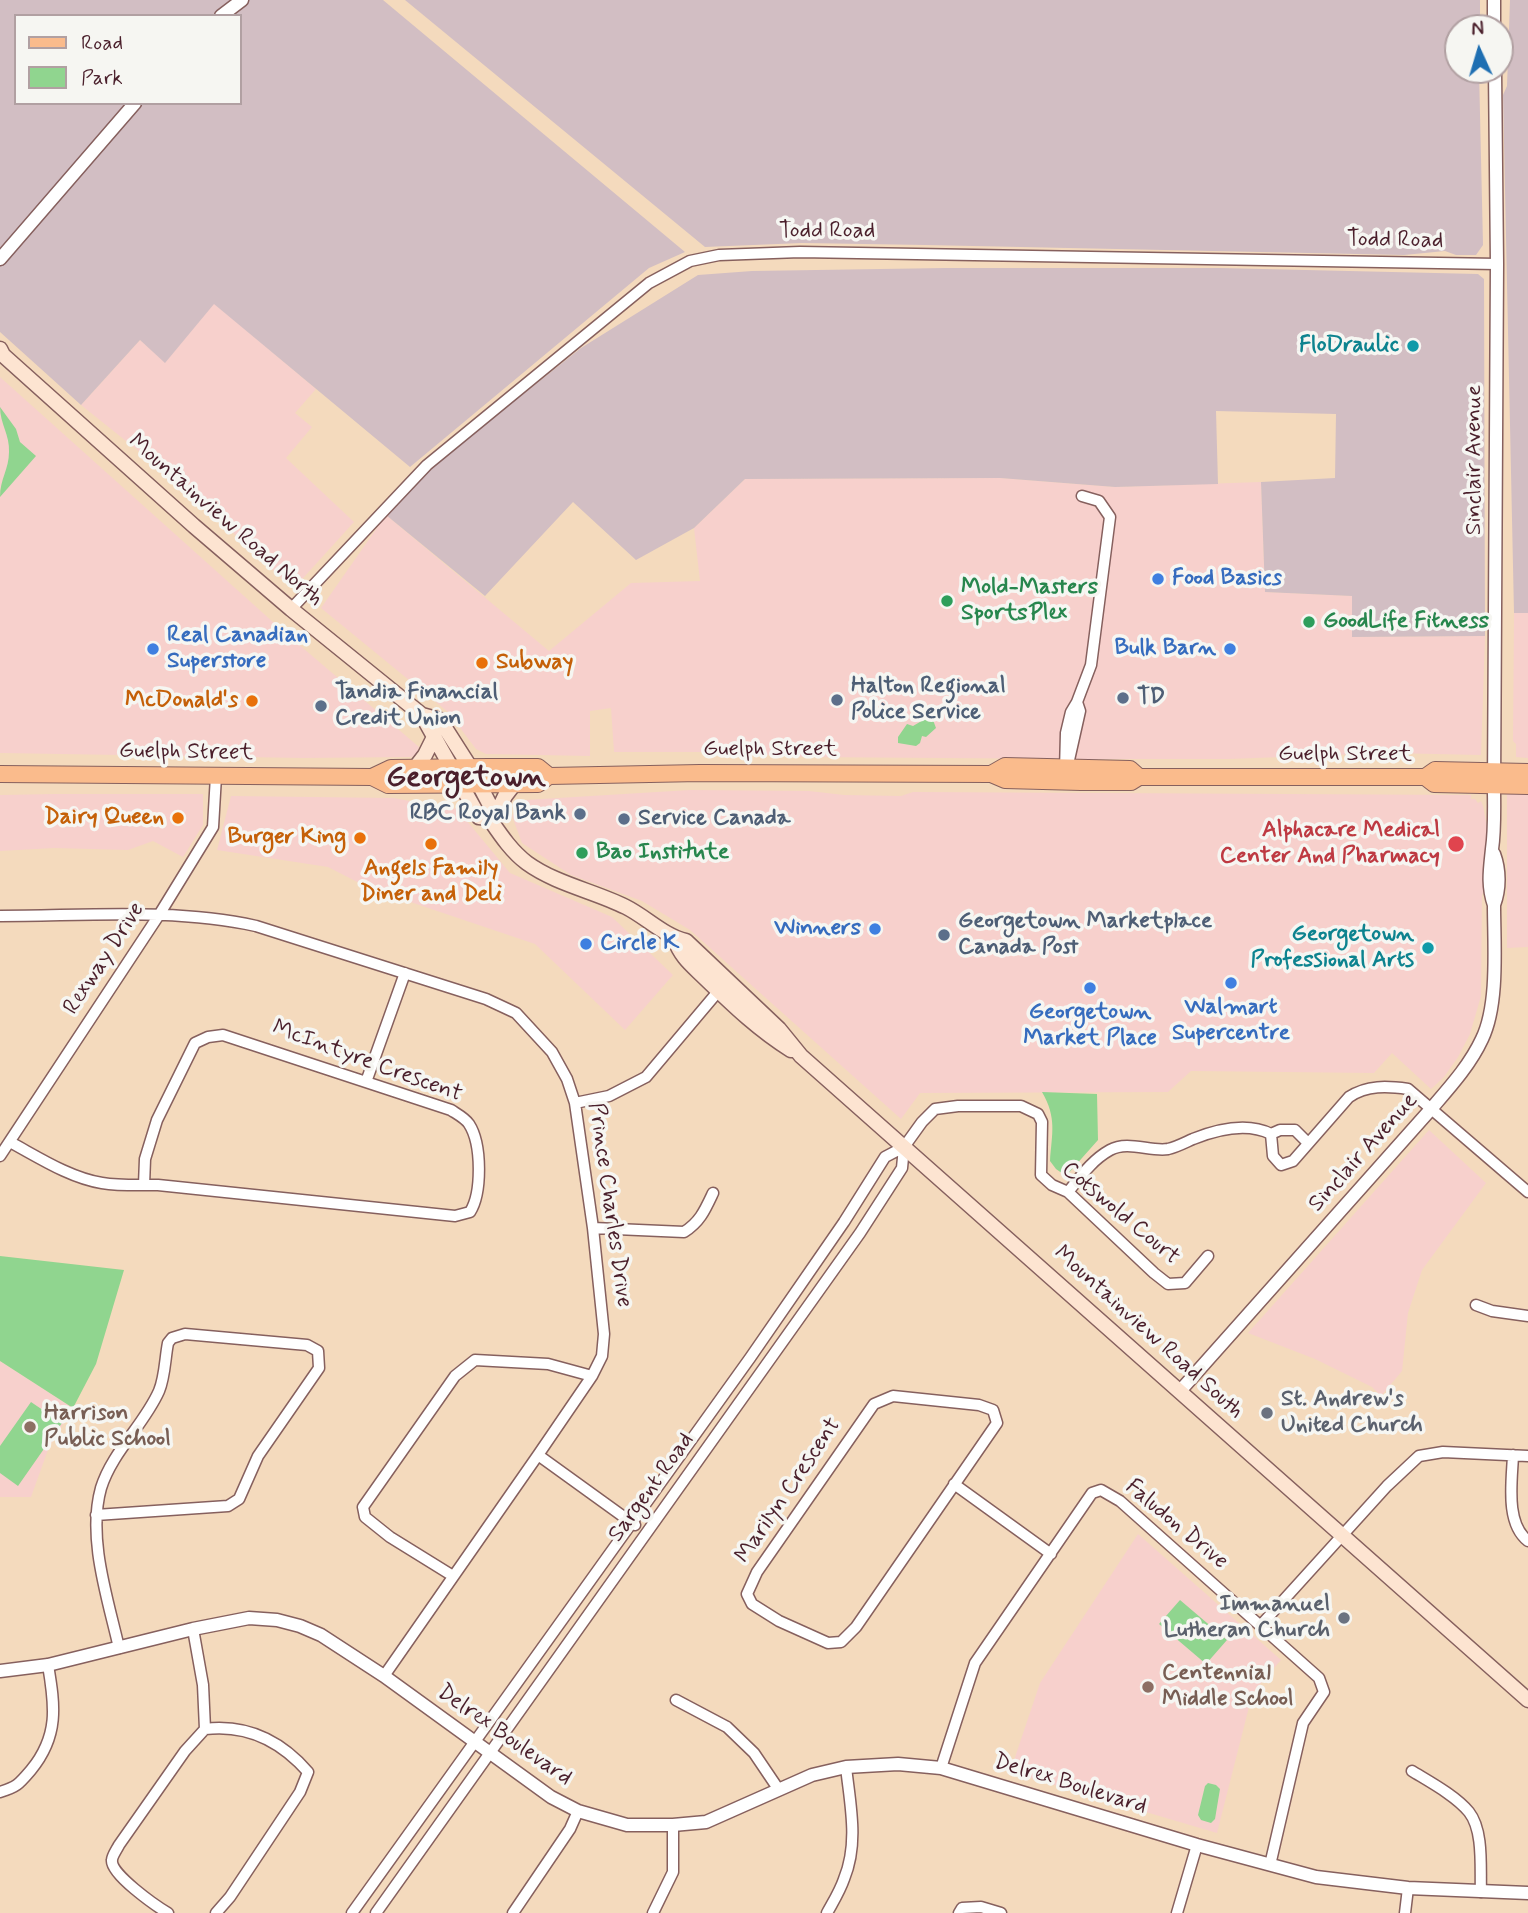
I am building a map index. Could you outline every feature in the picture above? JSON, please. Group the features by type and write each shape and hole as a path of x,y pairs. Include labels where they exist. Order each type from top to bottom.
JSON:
{"main road":[{"name":"Mountainview Road North","path":"1,353 159,496 291,610 422,715 440,720 480,784"},
{"name":"Mountainview Road North","path":"422,715 462,784"},
{"path":"415,768 425,755 433,737"},
{"name":"Guelph Street","path":"372,777 388,785 538,784 550,776 699,773 991,774 1005,766 1065,774 1130,769 1139,777 1425,777 1434,784 1494,779 1528,772"},
{"name":"Guelph Street","path":"0,774 372,777 391,768 538,767 550,776"},
{"name":"Guelph Street","path":"1494,779 1528,786"},
{"path":"490,821 514,783"},
{"name":"Mountainview Road South","path":"462,784 479,817 490,821 511,849 526,863 544,874 624,906 674,938 681,956 723,986 769,1036 801,1056 1528,1700"},
{"name":"Mountainview Road South","path":"480,784 492,809 490,821"}],"street":[{"path":"223,14 242,0"},
{"name":"Sinclair Avenue","path":"1180,1391 1431,1109 1471,1060 1484,1036 1493,992 1494,905 1490,893 1493,873 1497,264 1494,84"},
{"path":"0,259 133,105"},
{"name":"Todd Road","path":"291,610 427,465 649,283 690,261 719,255 800,252 1497,264"},
{"path":"1065,774 1066,733 1071,712 1091,665 1110,517 1099,501 1082,496"},
{"name":"Rexway Drive","path":"0,1156 159,915 213,827 216,776"},
{"name":"Prince Charles Drive","path":"0,916 159,915 226,919 256,926 486,999 516,1013 552,1052 567,1079 575,1103 593,1228 604,1335 601,1356 592,1376 384,1676"},
{"path":"366,1082 405,973"},
{"path":"575,1103 609,1096 646,1077 723,986"},
{"name":"McIntyre Crescent","path":"10,1142 63,1169 101,1183 455,1216 470,1212 478,1200 478,1164 474,1134 468,1121 451,1110 223,1035 195,1043 157,1120 145,1159 144,1185"},
{"path":"1271,1134 1273,1156 1281,1165 1293,1161 1349,1097 1360,1089 1408,1089 1528,1192"},
{"name":"Cotswold Court","path":"904,1147 922,1122 935,1110 958,1105 1021,1106 1038,1114 1042,1122 1041,1175 1052,1185 1068,1192 1168,1284 1185,1283 1208,1256"},
{"path":"1068,1192 1093,1161 1112,1148 1125,1146 1168,1149 1209,1132 1231,1128 1259,1128 1271,1134"},
{"path":"1271,1134 1280,1130 1295,1130 1308,1143"},
{"name":"Sargent Road","path":"352,1913 750,1358 844,1222 885,1157 904,1147"},
{"name":"Sargent Road","path":"376,1913 860,1233 902,1168 904,1147"},
{"path":"593,1228 684,1232 694,1226 703,1215 713,1193"},
{"path":"844,1222 860,1233"},
{"path":"1476,1305 1492,1311 1528,1316"},
{"path":"96,1515 228,1506 239,1499 258,1456 319,1368 318,1351 307,1345 185,1334 172,1338 168,1343 159,1390 108,1471 96,1515 100,1571 120,1648"},
{"path":"750,1358 765,1366"},
{"path":"453,1576 390,1537 365,1517 363,1507 454,1376 475,1360 548,1364 592,1376"},
{"name":"Marilyn Crescent","path":"894,1396 979,1405 993,1410 997,1423 954,1484 856,1627 841,1642 828,1643 779,1621 752,1604 747,1594 757,1572 874,1404 894,1396"},
{"path":"1261,1625 1387,1486 1419,1456 1443,1452 1528,1457"},
{"path":"538,1455 646,1532"},
{"path":"1513,1455 1511,1493 1514,1514 1523,1537 1528,1541"},
{"path":"954,1484 1051,1554"},
{"name":"Faludon Drive","path":"941,1768 975,1663 1092,1493 1101,1490 1120,1501 1319,1678 1324,1692 1303,1723 1270,1865"},
{"name":"Delrex Boulevard","path":"0,1671 48,1665 249,1618 277,1619 321,1635 384,1676 551,1797 578,1811 627,1825 706,1822 812,1775 846,1766 898,1763 941,1768 1196,1845 1316,1877 1408,1888 1528,1893"},
{"path":"557,1626 574,1635"},
{"path":"193,1629 202,1685 205,1729"},
{"path":"0,1792 16,1787 40,1759 52,1735 54,1712 48,1665"},
{"path":"676,1700 727,1727 754,1753 779,1790"},
{"path":"168,1913 113,1870 111,1860 185,1751 205,1729 226,1726 253,1731 293,1756 308,1772 300,1792 230,1897 216,1913"},
{"path":"827,1913 844,1880 850,1861 853,1831 846,1766"},
{"path":"1412,1771 1437,1786 1470,1813 1479,1839 1481,1892"},
{"path":"513,1913 570,1829 578,1811"},
{"path":"653,1913 673,1871 673,1825"},
{"path":"1177,1913 1196,1845"},
{"path":"1405,1913 1408,1888"},
{"path":"366,1892 384,1902"},
{"path":"959,1913 962,1908 981,1907 1001,1913"}],"shaded area":[{"path":"0,0 383,0 685,252 649,268 410,467 214,304 165,363 140,340 81,405 0,332"},
{"path":"405,0 1480,0 1480,14 1444,14 1444,84 1479,84 1483,245 1476,255 1456,255 1445,251 1404,255 802,243 705,247"},
{"path":"1510,0 1528,0 1528,613 1514,613 1503,95 1507,84 1514,84 1514,14 1510,14"},
{"path":"1220,268 1478,274 1484,279 1485,636 1352,637 1352,596 1265,592 1261,482 1335,478 1336,414 1216,411 1218,484 1115,487 1000,478 745,479 694,528 636,560 573,502 485,596 386,515 429,469 581,348 698,275 752,271"},
{"path":"214,303 316,389 295,413 312,427 286,458 354,522 295,587 290,587 254,551 81,405 140,340 165,362"},
{"path":"0,377 283,631 419,747 417,753 412,757 303,758 0,753"},
{"path":"1000,478 1115,487 1261,482 1265,592 1353,596 1353,637 1485,636 1481,755 1388,753 1229,759 1083,759 801,757 718,752 614,752 611,708 590,711 590,756 486,754 476,749 448,712 321,608 386,515 549,651 631,583 700,581 694,528 745,479"},
{"path":"1514,613 1528,613 1528,758 1516,757 1516,744 1513,741"},
{"path":"690,790 809,791 901,796 913,792 1471,795 1471,799 1478,803 1481,801 1487,827 1487,885 1482,895 1481,996 1470,1034 1458,1057 1444,1077 1431,1089 1392,1053 1374,1073 1191,1071 1168,1092 920,1093 901,1119 690,930 642,901 571,875 522,843 512,816 525,800"},
{"path":"1507,793 1528,793 1528,947 1507,948"},
{"path":"203,794 203,825 183,857 153,841 128,850 54,848 0,851 0,795"},
{"path":"231,796 393,798 457,809 510,873 612,917 673,975 625,1030 535,944 369,888 328,867 217,850"},
{"path":"1429,1130 1486,1183 1422,1270 1408,1313 1402,1371 1381,1396 1372,1387 1315,1359 1248,1333"},
{"name":"Harrison Public School","path":"0,1361 73,1408 49,1447 31,1497 0,1497"},
{"name":"Centennial Middle School","path":"1138,1534 1281,1660 1255,1690 1250,1703 1217,1833 1010,1772 1040,1683"}],"green space":[{"path":"0,407 16,429 20,442 36,456 0,497 9,452"},
{"path":"925,719 933,720 936,728 926,737 922,736 920,743 916,746 898,743 898,737 907,724 913,726"},
{"path":"1042,1092 1097,1094 1098,1140 1066,1176 1050,1161 1052,1118"},
{"path":"0,1256 124,1270 96,1364 73,1408 0,1361"},
{"path":"31,1402 62,1423 18,1486 0,1473 0,1446"},
{"path":"1180,1600 1227,1640 1206,1664 1159,1624"},
{"path":"1208,1783 1220,1789 1215,1819 1211,1823 1201,1820 1198,1815"}],"place":[{"name":"FloDraulic","path":"1413,346"},
{"name":"Food Basics","path":"1158,579"},
{"name":"Mold-Masters SportsPlex","path":"947,601"},
{"name":"GoodLife Fitness","path":"1309,622"},
{"name":"Real Canadian Superstore","path":"153,649"},
{"name":"Bulk Barn","path":"1230,649"},
{"name":"Subway","path":"482,663"},
{"name":"TD","path":"1123,698"},
{"name":"Halton Regional Police Service","path":"837,700"},
{"name":"McDonald's","path":"252,701"},
{"name":"Tandia Financial Credit Union","path":"321,706"},
{"name":"RBC Royal Bank","path":"580,814"},
{"name":"Dairy Queen","path":"178,818"},
{"name":"Service Canada","path":"624,819"},
{"name":"Burger King","path":"360,838"},
{"name":"Angels Family Diner and Deli","path":"431,844"},
{"name":"Alphacare Medical Center And Pharmacy","path":"1456,844"},
{"name":"Bao Institute","path":"582,853"},
{"name":"Winners","path":"875,929"},
{"name":"Georgetown Marketplace Canada Post","path":"944,935"},
{"name":"Circle K","path":"586,944"},
{"name":"Georgetown Professional Arts","path":"1428,948"},
{"name":"Walmart Supercentre","path":"1231,983"},
{"name":"Georgetown Market Place","path":"1090,988"},
{"name":"St. Andrew's United Church","path":"1267,1413"},
{"name":"Harrison Public School","path":"30,1427"},
{"name":"Immanuel Lutheran Church","path":"1344,1618"},
{"name":"Centennial Middle School","path":"1148,1687"}],"district":[{"name":"Georgetown","path":"466,779"}]}
